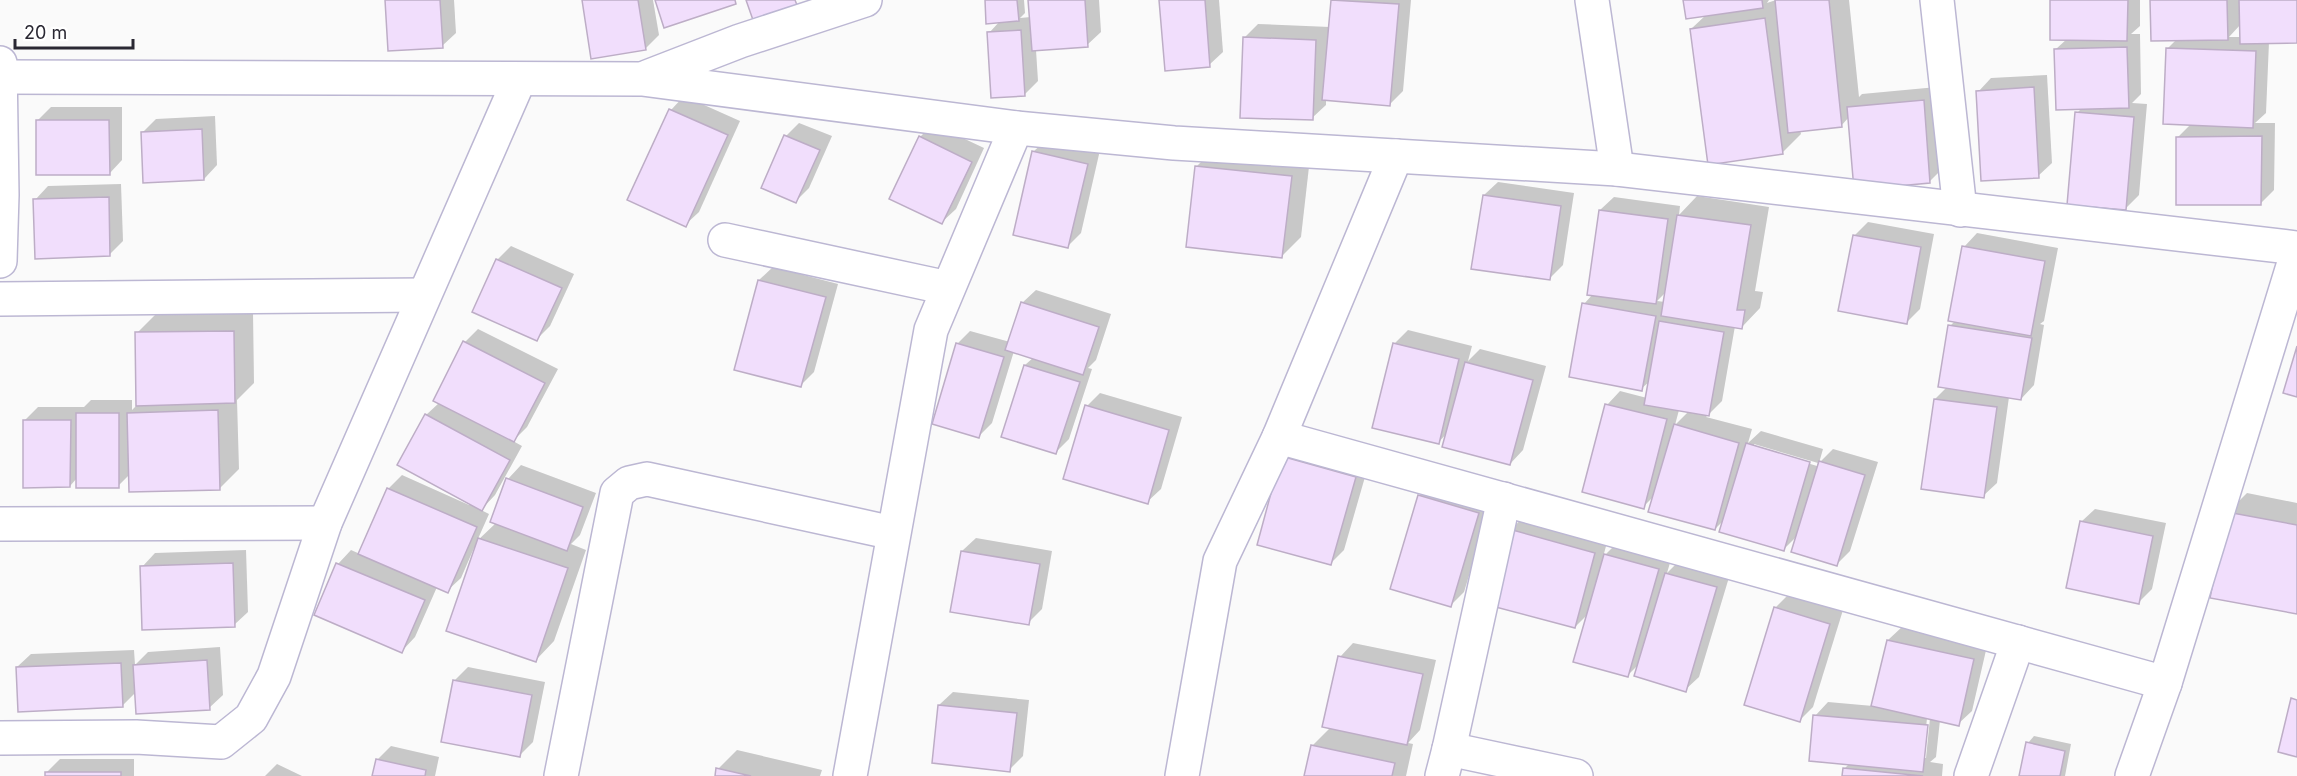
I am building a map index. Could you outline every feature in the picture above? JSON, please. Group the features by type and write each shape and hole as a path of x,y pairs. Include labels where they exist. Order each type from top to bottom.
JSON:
{"street":[{"path":"642,79 740,41 865,0"},
{"path":"1592,0 1617,169"},
{"path":"1937,0 1960,210"},
{"path":"0,261 2,195 0,72 519,80 642,79 1016,128 1174,143 1617,169 2297,248"},
{"path":"0,738 136,737 221,741 251,718 274,676 325,523 519,80"},
{"path":"850,776 931,330 1016,128"},
{"path":"1182,776 1220,561 1279,437 1396,156"},
{"path":"725,240 948,288"},
{"path":"2132,776 2165,683 2297,254"},
{"path":"0,299 424,295"},
{"path":"1279,437 2165,683"},
{"path":"561,776 617,494 629,483 648,479 893,533"},
{"path":"1504,500 1446,762 1576,776"},
{"path":"0,524 325,523"},
{"path":"1971,776 2018,642"}],"building":[{"path":"385,0 440,0 443,48 388,51"},
{"path":"582,0 638,0 646,50 591,59"},
{"path":"655,0 735,0 736,4 664,28"},
{"path":"746,0 795,0 797,5 753,20"},
{"path":"985,0 1017,0 1019,21 986,24"},
{"path":"1028,0 1085,0 1088,47 1032,51"},
{"path":"1159,0 1205,0 1210,67 1165,71"},
{"path":"1331,0 1399,4 1390,106 1322,100"},
{"path":"1683,0 1762,0 1763,8 1686,19"},
{"path":"1775,0 1829,0 1842,127 1788,133"},
{"path":"2050,0 2128,0 2127,41 2050,40"},
{"path":"2150,0 2227,0 2228,40 2151,41"},
{"path":"2239,0 2297,0 2297,43 2240,44"},
{"path":"1765,18 1783,154 1708,165 1690,29"},
{"path":"1021,30 1025,96 991,98 987,32"},
{"path":"1243,37 1316,40 1313,120 1240,118"},
{"path":"2127,47 2129,108 2056,110 2054,49"},
{"path":"2166,48 2256,51 2253,128 2163,124"},
{"path":"2034,87 2039,178 1981,181 1976,91"},
{"path":"1924,100 1930,183 1854,190 1847,107"},
{"path":"669,109 728,135 686,227 627,200"},
{"path":"2075,112 2134,117 2126,210 2067,205"},
{"path":"36,120 109,120 110,175 36,175"},
{"path":"202,129 204,180 143,183 141,132"},
{"path":"784,135 820,150 796,203 761,188"},
{"path":"919,136 972,162 942,224 889,199"},
{"path":"2262,136 2261,205 2176,205 2176,137"},
{"path":"1032,151 1088,164 1068,248 1013,235"},
{"path":"1195,166 1292,176 1282,258 1186,247"},
{"path":"1483,195 1561,206 1550,280 1471,269"},
{"path":"109,197 110,256 35,259 33,199"},
{"path":"1599,210 1668,219 1656,304 1587,295"},
{"path":"1677,215 1751,225 1737,310 1745,310 1742,329 1661,316"},
{"path":"1853,235 1921,247 1907,324 1838,311"},
{"path":"1962,246 2045,261 2031,336 1948,321"},
{"path":"496,259 562,288 537,341 472,312"},
{"path":"758,280 826,297 801,387 734,370"},
{"path":"1021,302 1099,327 1083,375 1005,350"},
{"path":"1582,303 1656,316 1642,391 1569,377"},
{"path":"1659,321 1724,332 1709,416 1644,405"},
{"path":"1948,325 2032,338 2021,400 1938,387"},
{"path":"234,331 235,403 136,406 135,332"},
{"path":"463,341 545,383 514,442 433,401"},
{"path":"956,343 1004,357 979,438 932,424"},
{"path":"1393,343 1459,359 1439,444 1372,428"},
{"path":"2297,346 2297,397 2283,393"},
{"path":"1465,362 1533,380 1510,465 1442,447"},
{"path":"1024,365 1080,382 1056,454 1001,437"},
{"path":"1934,399 1997,407 1984,498 1921,489"},
{"path":"1605,404 1667,419 1644,509 1582,492"},
{"path":"1085,405 1169,430 1148,504 1063,479"},
{"path":"218,410 220,490 129,492 127,413"},
{"path":"76,413 119,413 119,488 76,488"},
{"path":"425,414 510,460 482,511 397,465"},
{"path":"23,420 71,420 70,487 23,488"},
{"path":"1674,424 1739,443 1715,530 1648,512"},
{"path":"1746,443 1810,462 1784,551 1719,532"},
{"path":"1281,456 1356,477 1331,565 1257,545"},
{"path":"1819,461 1865,475 1837,566 1791,552"},
{"path":"506,478 583,507 567,551 490,522"},
{"path":"387,488 477,527 448,593 358,554"},
{"path":"1418,495 1479,513 1451,607 1390,589"},
{"path":"2227,512 2297,525 2297,614 2210,598"},
{"path":"2080,521 2153,536 2139,604 2066,588"},
{"path":"1509,529 1595,553 1575,628 1488,605"},
{"path":"478,538 568,568 536,662 446,631"},
{"path":"961,551 1040,564 1029,625 950,612"},
{"path":"1604,554 1659,569 1628,677 1573,662"},
{"path":"233,563 235,627 142,630 140,566"},
{"path":"336,563 425,600 402,653 314,615"},
{"path":"1665,573 1717,587 1686,692 1634,676"},
{"path":"1774,607 1830,624 1800,722 1744,705"},
{"path":"1887,640 1974,659 1959,726 1871,706"},
{"path":"1338,656 1423,674 1407,745 1322,727"},
{"path":"207,660 210,710 136,714 133,665"},
{"path":"121,663 123,707 18,712 16,667"},
{"path":"453,680 532,695 520,757 441,742"},
{"path":"2291,698 2297,700 2297,757 2278,752"},
{"path":"938,705 1017,713 1010,772 932,763"},
{"path":"1813,715 1928,725 1923,772 1809,761"},
{"path":"2026,742 2065,751 2060,776 2019,776"},
{"path":"1311,745 1395,763 1392,776 1304,776"},
{"path":"376,759 426,770 425,776 372,776"},
{"path":"716,768 751,776 715,776"},
{"path":"1843,768 1923,776 1842,776"},
{"path":"45,772 121,772 121,776 45,776"}]}
